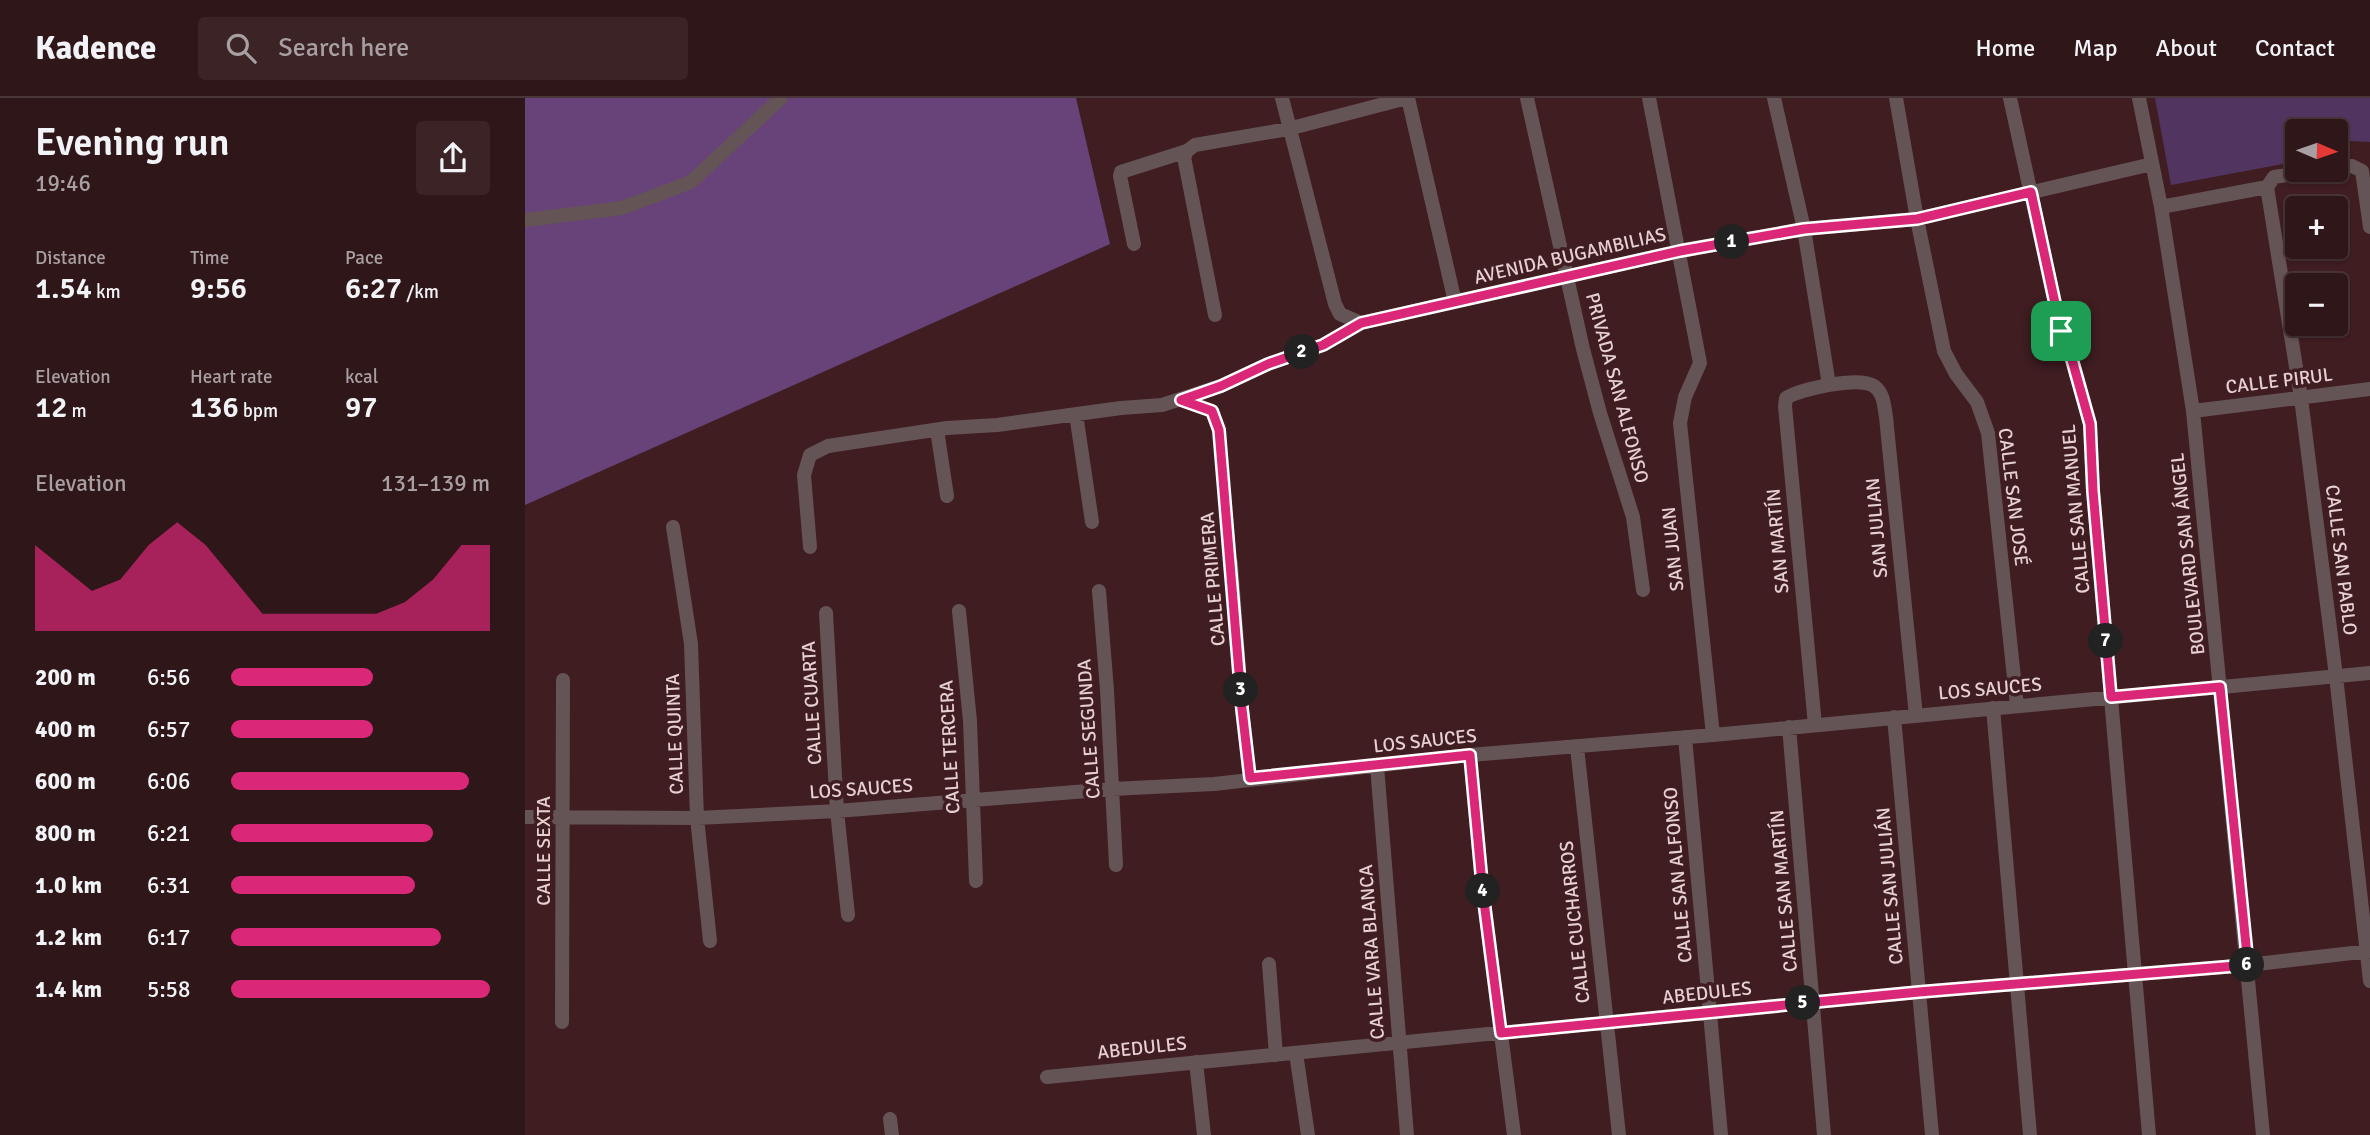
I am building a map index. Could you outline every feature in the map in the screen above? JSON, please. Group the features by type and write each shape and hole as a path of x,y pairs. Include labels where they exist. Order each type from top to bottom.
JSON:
{"street":[{"path":"525,220 622,208 691,182 781,98"},
{"path":"1282,98 1335,304 1340,314 1361,323"},
{"path":"1134,244 1121,172 1187,151 1195,145 1288,129 1408,98 1455,302"},
{"path":"1527,98 1567,278"},
{"path":"1649,98 1680,251"},
{"path":"1774,98 1804,229 1829,385"},
{"name":"CALLE SAN JOSÉ","path":"1896,98 1944,351 1956,374 1977,402 1988,433 2017,706"},
{"name":"CALLE SAN MANUEL","path":"2010,98 2061,331 2071,356 2090,424 2093,491 2149,1135"},
{"name":"BOULEVARD SAN ÁNGEL","path":"2139,98 2161,206 2193,411 2263,1135"},
{"path":"1187,151 1184,157 1215,315"},
{"name":"AVENIDA BUGAMBILIAS","path":"810,547 804,475 810,455 828,446 937,430 1162,405 1221,386 1268,364 1323,345 1361,323 1680,251 1804,229 1917,219 2152,164"},
{"path":"2349,166 2362,171 2370,227"},
{"path":"2161,206 2266,187 2274,177 2285,175"},
{"name":"CALLE SAN PABLO","path":"2266,187 2301,398 2369,952 2370,981"},
{"name":"SAN JUAN","path":"1680,251 1700,363 1685,397 1680,423 1713,735"},
{"name":"PRIVADA SAN ALFONSO","path":"1567,278 1600,413 1633,517 1643,590"},
{"name":"SAN JULIAN","path":"1829,385 1873,385 1882,396 1887,417 1916,716"},
{"name":"SAN MARTÍN","path":"1815,725 1785,406 1786,398 1792,394 1829,385"},
{"name":"CALLE PIRUL","path":"2193,411 2370,389"},
{"path":"1076,414 1092,522"},
{"path":"937,430 947,496"},
{"name":"CALLE QUINTA","path":"673,527 691,644 697,818 710,940"},
{"name":"CALLE PRIMERA","path":"1231,563 1250,778"},
{"name":"CALLE SEGUNDA","path":"1099,591 1117,865"},
{"name":"CALLE TERCERA","path":"959,611 970,721 976,881"},
{"name":"CALLE CUARTA","path":"826,614 837,811 848,915"},
{"name":"LOS SAUCES","path":"525,817 697,818 837,811 1214,783 1470,755 1713,735 2370,673"},
{"name":"CALLE SEXTA","path":"562,1022 563,680"},
{"path":"1993,708 2030,1135"},
{"name":"CALLE SAN JULIÁN","path":"1894,717 1932,1135"},
{"name":"CALLE SAN MARTÍN","path":"1789,727 1823,1135"},
{"name":"CALLE SAN ALFONSO","path":"1685,737 1721,1135"},
{"name":"CALLE CUCHARROS","path":"1577,747 1619,1135"},
{"path":"1470,755 1483,894 1514,1135"},
{"name":"CALLE VARA BLANCA","path":"1377,766 1406,1135"},
{"name":"ABEDULES","path":"1047,1077 1812,1002 2248,965 2369,952"},
{"path":"1269,964 1276,1055"},
{"path":"1296,1053 1307,1135"},
{"path":"1196,1062 1204,1135"},
{"path":"890,1119 892,1135"}],"path":[{"name":"CALLE PRIMERA","path":"1181,400 1212,411 1216,418 1231,563"}],"shaded area":[{"path":"525,98 1076,98 1110,244 525,505"},
{"path":"2155,98 2370,98 2370,142 2349,141 2349,119 2285,119 2285,163 2171,185"}],"route":[{"path":"2031,192 2061,331 2071,356 2090,424 2093,491 2111,697 2220,687 2248,965 1919,992 1501,1033 1483,894 1470,755 1250,778 1219,430 1212,411 1181,400 1221,386 1268,364 1323,345 1361,323 1680,251 1804,229 1917,219 2031,192"}]}
